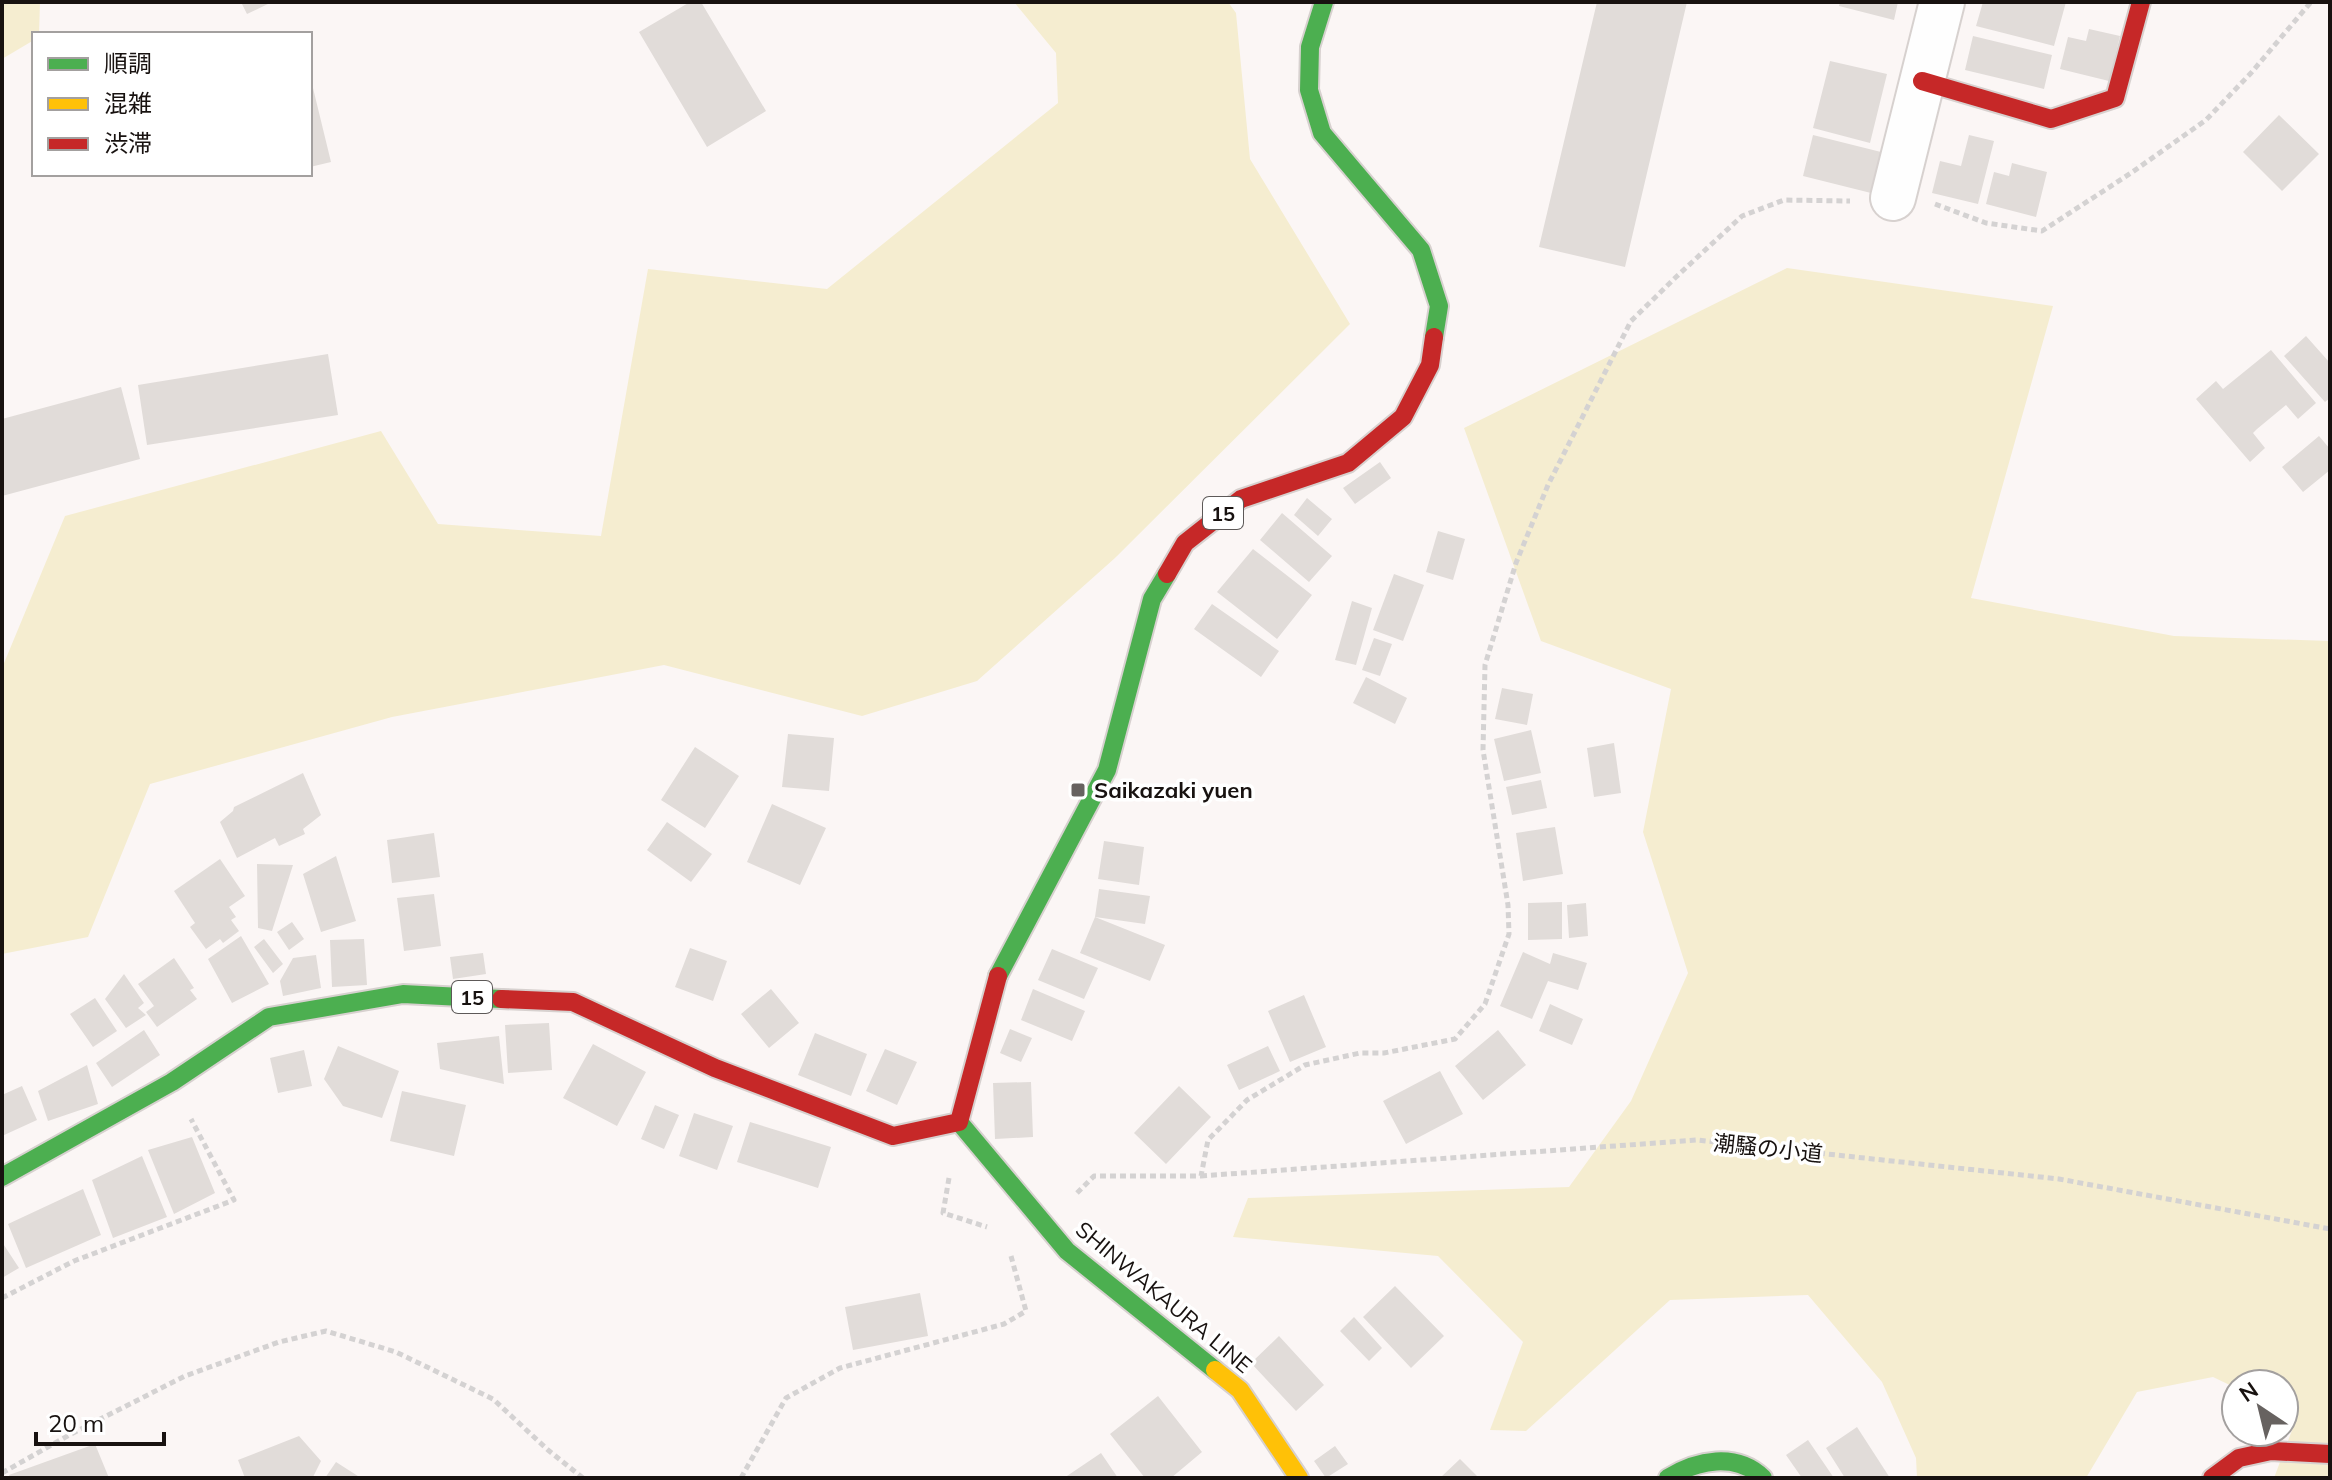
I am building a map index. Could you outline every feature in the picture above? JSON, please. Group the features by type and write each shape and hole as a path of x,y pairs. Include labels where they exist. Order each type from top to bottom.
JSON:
{"main road":[{"name":"15","path":"2,1177 172,1082 269,1017 403,994 573,1002 715,1068 893,1136 959,1122 999,971 1107,770 1152,599 1185,543 1241,499 1348,463 1403,417 1430,365 1439,306 1421,250 1322,133 1309,90 1310,47 1324,2"},
{"path":"1922,81 2051,119 2115,98 2141,2"},
{"name":"SHINWAKAURA LINE","path":"959,1122 1067,1251 1240,1390 1299,1478"},
{"path":"2212,1478 2239,1458 2271,1451 2330,1454"},
{"path":"1668,1478 1696,1464 1733,1461 1759,1472 1763,1478"}],"street":[{"path":"1893,198 1942,2"}],"path":[{"path":"1201,1176 1208,1140 1247,1100 1305,1065 1360,1053 1384,1053 1455,1039 1485,1004 1509,934 1508,905 1483,750 1485,665 1516,563 1548,485 1631,321 1742,216 1784,200 1865,201 1913,196 1986,223 2042,231 2206,120 2311,2"},
{"path":"2,1298 74,1261 234,1200 172,1082"},
{"path":"959,1122 943,1213 993,1229"},
{"name":"潮騒の小道","path":"1045,1226 1094,1176 1201,1176 1697,1140 2059,1179 2330,1229"},
{"path":"741,1478 786,1398 840,1368 1004,1324 1026,1311 1009,1246"},
{"path":"2,1473 185,1376 279,1342 326,1331 396,1352 493,1399 583,1478"}],"shaded area":[{"path":"2,2 40,2 39,32 32,32 32,41 2,59"},
{"path":"1014,2 1228,2 1236,13 1250,159 1350,324 1115,558 977,681 862,716 664,665 392,717 150,784 88,937 2,954 2,668 65,516 381,431 438,524 601,536 648,269 827,289 1058,103 1056,53"},
{"path":"1787,268 2053,306 1971,598 2174,636 2330,641 2330,1478 2274,1478 2285,1448 2300,1448 2300,1368 2220,1368 2220,1380 2213,1377 2137,1392 2086,1478 1917,1478 1916,1458 1882,1382 1808,1295 1670,1300 1526,1431 1490,1430 1523,1342 1438,1256 1233,1237 1248,1198 1569,1187 1631,1101 1688,973 1643,832 1671,689 1541,641 1464,428"}],"building":[{"path":"241,2 272,2 247,14"},
{"path":"690,2 701,2 766,111 707,147 639,32"},
{"path":"1597,2 1687,2 1625,267 1539,247"},
{"path":"1840,2 1898,2 1894,20 1839,6"},
{"path":"1983,2 2066,2 2054,46 1976,26"},
{"path":"2089,29 2120,36 2109,81 2060,69 2068,37 2086,41"},
{"path":"1973,36 2052,55 2044,89 1965,70"},
{"path":"1830,61 1887,74 1870,143 1813,128"},
{"path":"312,88 313,88 331,162 312,167"},
{"path":"2279,115 2319,154 2282,191 2243,152"},
{"path":"1813,135 1881,152 1871,193 1803,176"},
{"path":"1969,135 1994,141 1978,204 1932,193 1940,161 1961,166"},
{"path":"2012,163 2047,172 2036,217 1986,204 1994,172 2009,176"},
{"path":"2306,336 2330,363 2330,398 2325,402 2284,356"},
{"path":"2271,350 2316,403 2298,419 2286,405 2257,429 2253,433 2265,448 2250,462 2196,399 2216,381 2223,389"},
{"path":"328,354 338,415 147,445 138,385"},
{"path":"121,387 140,459 2,496 2,419"},
{"path":"2319,436 2330,449 2330,470 2303,492 2282,467"},
{"path":"1380,462 1391,478 1355,504 1343,488"},
{"path":"1307,498 1332,519 1318,536 1294,515"},
{"path":"1282,513 1332,556 1309,582 1260,540"},
{"path":"1438,531 1465,539 1453,580 1426,572"},
{"path":"1253,549 1312,595 1277,639 1217,592"},
{"path":"1394,574 1424,585 1403,641 1373,630"},
{"path":"1352,601 1372,608 1356,665 1335,660"},
{"path":"1212,604 1279,651 1261,677 1194,629"},
{"path":"1374,638 1392,644 1380,676 1362,670"},
{"path":"1366,677 1407,698 1395,724 1353,703"},
{"path":"1502,688 1533,694 1527,725 1495,719"},
{"path":"1531,730 1541,773 1504,781 1494,739"},
{"path":"788,734 834,738 829,791 782,787"},
{"path":"1614,743 1621,793 1594,797 1587,748"},
{"path":"695,747 739,776 705,828 661,800"},
{"path":"303,773 321,815 303,829 305,834 279,846 275,838 237,858 220,822 234,807"},
{"path":"1541,780 1547,808 1512,815 1506,787"},
{"path":"772,804 826,828 800,885 747,862"},
{"path":"667,822 712,854 691,882 647,850"},
{"path":"1555,827 1563,874 1523,881 1516,833"},
{"path":"434,833 440,877 392,883 387,840"},
{"path":"1104,841 1144,847 1139,885 1098,879"},
{"path":"336,856 356,921 321,932 303,874"},
{"path":"220,859 245,896 229,907 236,917 231,920 239,931 223,943 220,939 206,949 190,927 195,923 174,891"},
{"path":"257,864 293,865 272,931 258,928"},
{"path":"1099,889 1150,896 1145,924 1095,917"},
{"path":"434,894 441,946 404,951 397,898"},
{"path":"1562,902 1562,939 1528,940 1528,903"},
{"path":"1586,903 1588,936 1569,938 1567,905"},
{"path":"1095,917 1165,945 1150,981 1080,953"},
{"path":"292,922 304,939 289,950 277,932"},
{"path":"241,936 269,984 232,1003 208,959"},
{"path":"264,939 283,964 273,973 254,947"},
{"path":"364,939 367,985 332,987 330,940"},
{"path":"690,948 727,961 713,1001 675,987"},
{"path":"1052,949 1098,968 1084,999 1038,980"},
{"path":"1523,952 1550,964 1553,953 1587,963 1578,990 1548,981 1532,1019 1500,1006"},
{"path":"483,953 486,974 453,979 450,957"},
{"path":"316,955 321,988 283,996 280,981 293,958"},
{"path":"174,958 194,988 190,990 197,999 157,1027 146,1012 154,1006 138,984"},
{"path":"124,974 144,1003 138,1008 146,1015 126,1028 105,999"},
{"path":"771,989 799,1023 769,1048 741,1014"},
{"path":"1033,989 1085,1011 1072,1041 1021,1020"},
{"path":"1304,995 1326,1047 1290,1062 1268,1011"},
{"path":"95,998 117,1031 93,1047 70,1014"},
{"path":"1550,1004 1583,1019 1572,1045 1539,1031"},
{"path":"549,1023 552,1070 508,1073 505,1025"},
{"path":"1010,1029 1032,1038 1021,1062 1000,1053"},
{"path":"144,1030 160,1055 112,1087 96,1063"},
{"path":"1498,1030 1526,1065 1483,1100 1455,1066"},
{"path":"815,1033 867,1054 851,1096 798,1075"},
{"path":"499,1036 504,1084 440,1069 437,1043"},
{"path":"593,1044 646,1072 617,1126 563,1098"},
{"path":"338,1046 399,1071 382,1118 343,1106 324,1079"},
{"path":"1268,1046 1280,1071 1239,1090 1227,1065"},
{"path":"885,1049 917,1062 897,1105 866,1091"},
{"path":"304,1050 312,1086 278,1093 270,1058"},
{"path":"87,1065 98,1104 48,1121 38,1091"},
{"path":"1440,1071 1463,1114 1406,1144 1383,1101"},
{"path":"1031,1082 1033,1137 995,1139 993,1083"},
{"path":"22,1086 37,1120 2,1136 2,1095"},
{"path":"1179,1086 1211,1117 1166,1164 1134,1133"},
{"path":"402,1091 466,1105 454,1156 390,1141"},
{"path":"655,1105 679,1115 664,1149 641,1139"},
{"path":"694,1113 733,1126 717,1170 679,1156"},
{"path":"750,1122 831,1147 818,1188 737,1162"},
{"path":"192,1137 215,1193 174,1214 148,1150"},
{"path":"142,1156 167,1217 113,1238 92,1180"},
{"path":"83,1189 101,1235 26,1268 8,1224"},
{"path":"2,1242 19,1268 2,1278"},
{"path":"1395,1286 1444,1336 1411,1368 1363,1317"},
{"path":"920,1293 928,1336 853,1350 845,1307"},
{"path":"1354,1317 1382,1348 1369,1361 1340,1331"},
{"path":"1279,1336 1324,1385 1296,1411 1251,1363"},
{"path":"1158,1396 1202,1452 1171,1478 1145,1478 1110,1434"},
{"path":"1857,1427 1890,1478 1845,1478 1826,1448"},
{"path":"299,1436 321,1461 313,1477 245,1478 238,1460"},
{"path":"1808,1440 1834,1478 1802,1478 1786,1455"},
{"path":"95,1444 109,1478 10,1478 9,1475"},
{"path":"1335,1446 1348,1464 1326,1478 1314,1461"},
{"path":"1101,1453 1118,1478 1064,1478"},
{"path":"1460,1459 1479,1478 1440,1478"},
{"path":"336,1462 361,1478 325,1478"}],"traffic: fast":[{"path":"1324,2 1310,47 1309,90 1322,133 1421,250 1439,306 1434,337"},
{"path":"998,976 1107,770 1152,599 1167,574"},
{"path":"2,1177 172,1082 269,1017 403,994 501,999"},
{"path":"959,1122 1067,1251 1215,1370"},
{"path":"1668,1478 1691,1467 1716,1462 1741,1464 1763,1478"}],"traffic: slow":[{"path":"1215,1370 1240,1390 1299,1478"}],"traffic: jam":[{"path":"1922,81 2051,119 2115,98 2141,2"},
{"path":"1167,574 1185,543 1241,499 1348,463 1403,417 1430,365 1434,337"},
{"path":"501,999 573,1002 715,1068 893,1136 959,1122 998,976"},
{"path":"2212,1478 2239,1458 2271,1451 2330,1454"}],"place":[{"name":"Saikazaki yuen","path":"1078,790"}]}
